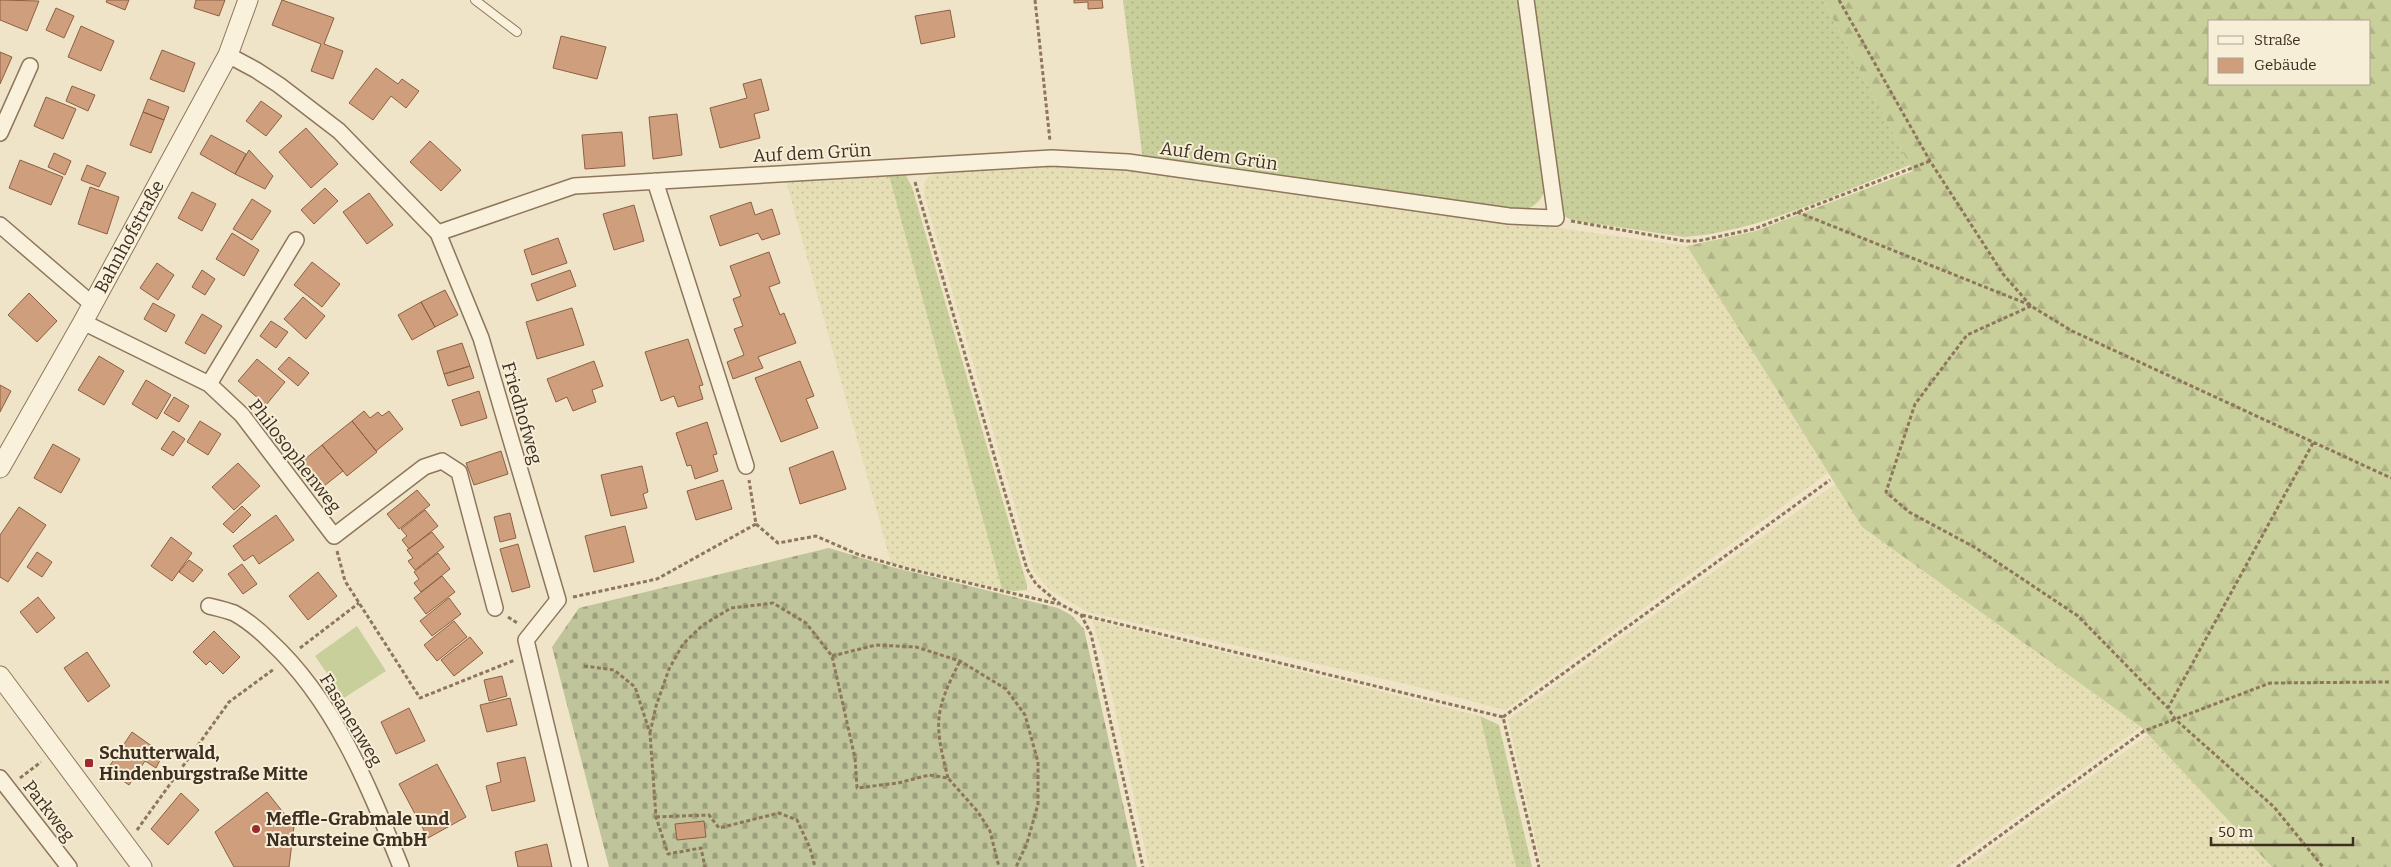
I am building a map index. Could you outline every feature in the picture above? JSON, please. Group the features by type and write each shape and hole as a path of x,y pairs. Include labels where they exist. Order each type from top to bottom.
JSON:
{"street":[{"name":"Bahnhofstraße","path":"0,468 83,322 228,56 248,0"},
{"path":"1526,0 1556,218"},
{"name":"Friedhofweg","path":"228,56 271,80 339,131 438,233 481,338 558,600"},
{"path":"0,133 30,66"},
{"name":"Auf dem Grün","path":"438,233 574,186 787,172 910,168 1052,158 1128,162 1509,216 1556,218"},
{"path":"655,181 746,466"},
{"path":"0,225 92,304"},
{"path":"209,384 296,240"},
{"name":"Philosophenweg","path":"83,322 209,384 242,415 334,536 424,467 442,461 460,472 495,608"},
{"path":"558,600 526,640 580,867"},
{"name":"Fasanenweg","path":"208,606 234,614 258,630 288,658 319,696 357,762 401,867"},
{"path":"0,676 142,867"},
{"name":"Parkweg","path":"4,783 69,867"}],"lane":[{"path":"474,0 518,32"}],"path":[{"path":"1035,0 1052,158"},
{"path":"1839,0 1930,161 2004,274 2031,306"},
{"path":"1556,218 1684,241 1698,241 1754,229 1930,161"},
{"path":"910,168 1027,569 1036,584 1060,604 1081,615 1503,717 1830,480"},
{"path":"1796,212 2031,306 2072,332 2391,478"},
{"path":"2031,306 1967,335 1915,404 1886,492 1909,512 1976,548 2078,616 2168,708 2176,719 2274,807 2323,867"},
{"path":"2168,708 2313,443"},
{"path":"746,466 756,524 778,543 816,536 858,554 905,568 1060,604"},
{"path":"558,600 657,579 756,524"},
{"path":"334,536 345,581 420,698 529,654"},
{"path":"127,845 229,702 359,603"},
{"path":"650,733 656,706 669,669 683,644 703,625 731,608 773,603 806,623 832,656 855,758 856,788 929,775 948,778"},
{"path":"495,608 532,632"},
{"path":"1081,615 1091,634 1143,867"},
{"path":"832,656 876,645 916,646 960,661 1006,689 1025,715 1038,762 1038,804 1027,843 1016,867"},
{"path":"960,661 940,705 938,733 948,778 978,812 990,831 998,867"},
{"path":"584,666 614,670 635,687 650,733 656,817 668,854 700,848 705,867"},
{"path":"1958,867 2144,731 2270,683 2391,682"},
{"path":"1503,717 1539,867"},
{"path":"4,783 43,760"},
{"path":"656,817 709,815 719,828 779,813 797,820 810,848 815,867"}],"shaded area":[{"path":"1068,164 1125,167 1687,246 1828,473 1505,710 1406,684 1087,612 1050,590 1034,572 924,194 924,184 930,175 938,171"},
{"path":"888,172 1002,589 891,563 785,177"},
{"path":"1835,484 1862,527 2141,727 1948,867 1542,867 1508,720"},
{"path":"1092,620 1480,716 1516,867 1149,867 1104,659"},
{"path":"2148,735 2272,867 1966,867"}],"green space":[{"path":"1123,0 1520,0 1545,187 1544,192 1540,200 1533,206 1520,212 1143,161"},
{"path":"1533,0 1823,0 1910,165 1798,209 1769,219 1712,234 1684,237 1572,220 1564,216 1561,210"},
{"path":"1823,0 2391,0 2391,867 2272,867 2141,727 1862,527 1687,246 1756,231 1913,171"},
{"path":"888,172 905,174 912,187 1027,590 1013,591 1002,589"},
{"path":"829,548 892,567 1058,608 1071,615 1084,629 1137,867 609,867 552,647 579,608"},
{"path":"357,626 386,671 344,698 315,656"},
{"path":"1480,716 1499,725 1532,867 1516,867"}],"building":[{"path":"0,0 39,1 27,31 0,20"},
{"path":"107,0 129,0 125,10 106,2"},
{"path":"196,0 225,0 219,16 194,8"},
{"path":"282,0 334,18 324,44 343,51 333,79 311,71 321,44 272,25"},
{"path":"1074,0 1102,0 1103,8 1088,9 1088,2 1074,3"},
{"path":"56,8 74,16 64,38 46,30"},
{"path":"950,10 955,37 921,44 915,16"},
{"path":"81,26 114,41 101,71 68,57"},
{"path":"561,36 606,47 597,79 553,68"},
{"path":"162,50 195,63 184,92 150,79"},
{"path":"0,52 12,57 0,84"},
{"path":"376,68 398,84 402,79 419,91 406,108 391,96 373,120 349,103"},
{"path":"761,79 769,110 754,114 760,138 720,148 710,108 747,98 743,84"},
{"path":"72,86 95,95 88,111 66,101"},
{"path":"46,97 76,109 63,139 34,126"},
{"path":"148,99 169,107 164,120 143,112"},
{"path":"261,101 282,116 266,136 246,121"},
{"path":"143,112 164,120 151,153 130,145"},
{"path":"677,114 682,155 653,159 649,117"},
{"path":"306,128 338,164 311,188 279,152"},
{"path":"622,132 625,166 585,169 582,135"},
{"path":"211,135 246,154 235,174 200,154"},
{"path":"430,141 461,170 441,191 410,162"},
{"path":"249,150 273,176 265,189 235,174"},
{"path":"54,153 71,161 65,175 48,167"},
{"path":"20,160 63,177 51,205 9,188"},
{"path":"87,165 106,173 99,187 81,180"},
{"path":"90,187 119,197 107,234 78,224"},
{"path":"325,188 338,201 314,224 301,210"},
{"path":"192,192 216,204 202,231 178,218"},
{"path":"369,193 393,225 367,244 343,212"},
{"path":"252,199 271,211 252,240 233,229"},
{"path":"751,202 755,215 772,209 780,234 762,240 758,233 720,246 710,216"},
{"path":"634,205 644,241 614,250 603,214"},
{"path":"232,233 259,250 244,276 216,259"},
{"path":"558,238 567,263 532,275 524,250"},
{"path":"769,252 780,283 769,287 780,315 784,313 796,343 758,357 763,368 733,379 727,362 744,355 734,329 743,326 733,299 741,296 730,266"},
{"path":"312,262 340,284 322,307 294,285"},
{"path":"157,263 174,275 158,300 140,288"},
{"path":"202,270 215,279 205,295 192,287"},
{"path":"570,270 576,286 537,301 531,284"},
{"path":"445,290 458,315 435,327 421,302"},
{"path":"29,293 57,321 37,342 8,315"},
{"path":"303,297 325,316 306,339 284,319"},
{"path":"421,302 435,327 412,340 398,315"},
{"path":"153,303 175,315 166,332 144,319"},
{"path":"572,308 584,345 537,359 526,322"},
{"path":"202,314 222,326 205,354 185,343"},
{"path":"271,321 288,332 276,348 260,336"},
{"path":"688,339 703,385 699,386 703,399 678,407 674,396 661,401 645,352"},
{"path":"462,343 470,366 444,374 437,351"},
{"path":"99,356 124,371 104,405 78,390"},
{"path":"289,357 309,373 298,386 278,369"},
{"path":"257,359 285,382 266,405 238,381"},
{"path":"594,361 603,386 592,390 596,402 573,411 567,397 556,402 547,379"},
{"path":"800,361 814,396 806,399 818,428 781,442 755,378"},
{"path":"470,366 474,378 448,386 444,374"},
{"path":"146,380 171,395 157,419 132,404"},
{"path":"0,385 11,391 0,412"},
{"path":"479,391 487,418 461,426 452,400"},
{"path":"174,397 189,406 179,422 164,413"},
{"path":"364,411 370,418 378,412 382,416 389,411 403,429 376,451 352,421"},
{"path":"200,421 221,434 208,455 187,442"},
{"path":"352,421 377,452 347,476 322,445"},
{"path":"707,422 717,454 713,455 718,471 695,479 691,465 687,466 676,433"},
{"path":"173,431 185,439 173,456 161,449"},
{"path":"53,444 80,459 61,493 34,478"},
{"path":"322,445 343,471 319,490 299,464"},
{"path":"501,451 508,474 474,485 466,463"},
{"path":"833,451 846,489 800,504 789,468"},
{"path":"238,463 260,486 234,510 212,487"},
{"path":"642,466 648,492 643,494 647,508 611,516 601,475"},
{"path":"723,480 732,509 696,520 687,491"},
{"path":"417,490 430,505 399,529 387,514"},
{"path":"242,506 251,515 233,533 223,524"},
{"path":"19,507 46,525 8,582 0,577 0,535"},
{"path":"425,510 438,526 409,549 402,540 407,536 401,529"},
{"path":"510,513 516,538 500,542 494,517"},
{"path":"276,515 294,540 259,564 253,555 244,561 233,546"},
{"path":"625,526 634,562 594,572 585,536"},
{"path":"432,532 444,547 415,570 408,561 413,558 407,550"},
{"path":"171,537 192,553 172,581 151,566"},
{"path":"518,544 530,587 512,592 500,549"},
{"path":"37,552 52,562 42,577 27,567"},
{"path":"438,553 450,569 421,592 414,583 419,579 414,572"},
{"path":"189,560 203,570 193,582 179,572"},
{"path":"242,564 257,584 243,594 228,574"},
{"path":"318,572 337,596 308,620 289,596"},
{"path":"442,576 455,592 426,614 414,598"},
{"path":"38,597 55,618 37,633 20,612"},
{"path":"449,598 461,614 432,636 420,621"},
{"path":"454,621 467,637 437,661 424,645"},
{"path":"214,631 240,657 223,674 210,661 206,665 193,652"},
{"path":"470,637 483,653 454,676 441,660"},
{"path":"87,652 110,686 88,702 64,668"},
{"path":"502,676 507,696 489,701 484,680"},
{"path":"510,698 517,725 487,732 480,705"},
{"path":"409,708 425,741 396,754 381,722"},
{"path":"132,732 163,754 156,768 145,761 129,785 107,770"},
{"path":"525,757 535,801 492,811 486,786 501,782 497,763"},
{"path":"437,764 466,817 428,838 399,784"},
{"name":"Meffle-Grabmale und Natursteine GmbH","path":"267,792 294,826 289,867 234,867 215,832"},
{"path":"181,793 199,810 168,845 151,829"},
{"path":"704,821 706,837 677,840 675,824"},
{"path":"547,844 552,867 518,867 515,852"}],"place":[{"name":"Schutterwald, Hindenburgstraße Mitte","path":"89,763"},
{"name":"Meffle-Grabmale und Natursteine GmbH","path":"256,829"}]}
